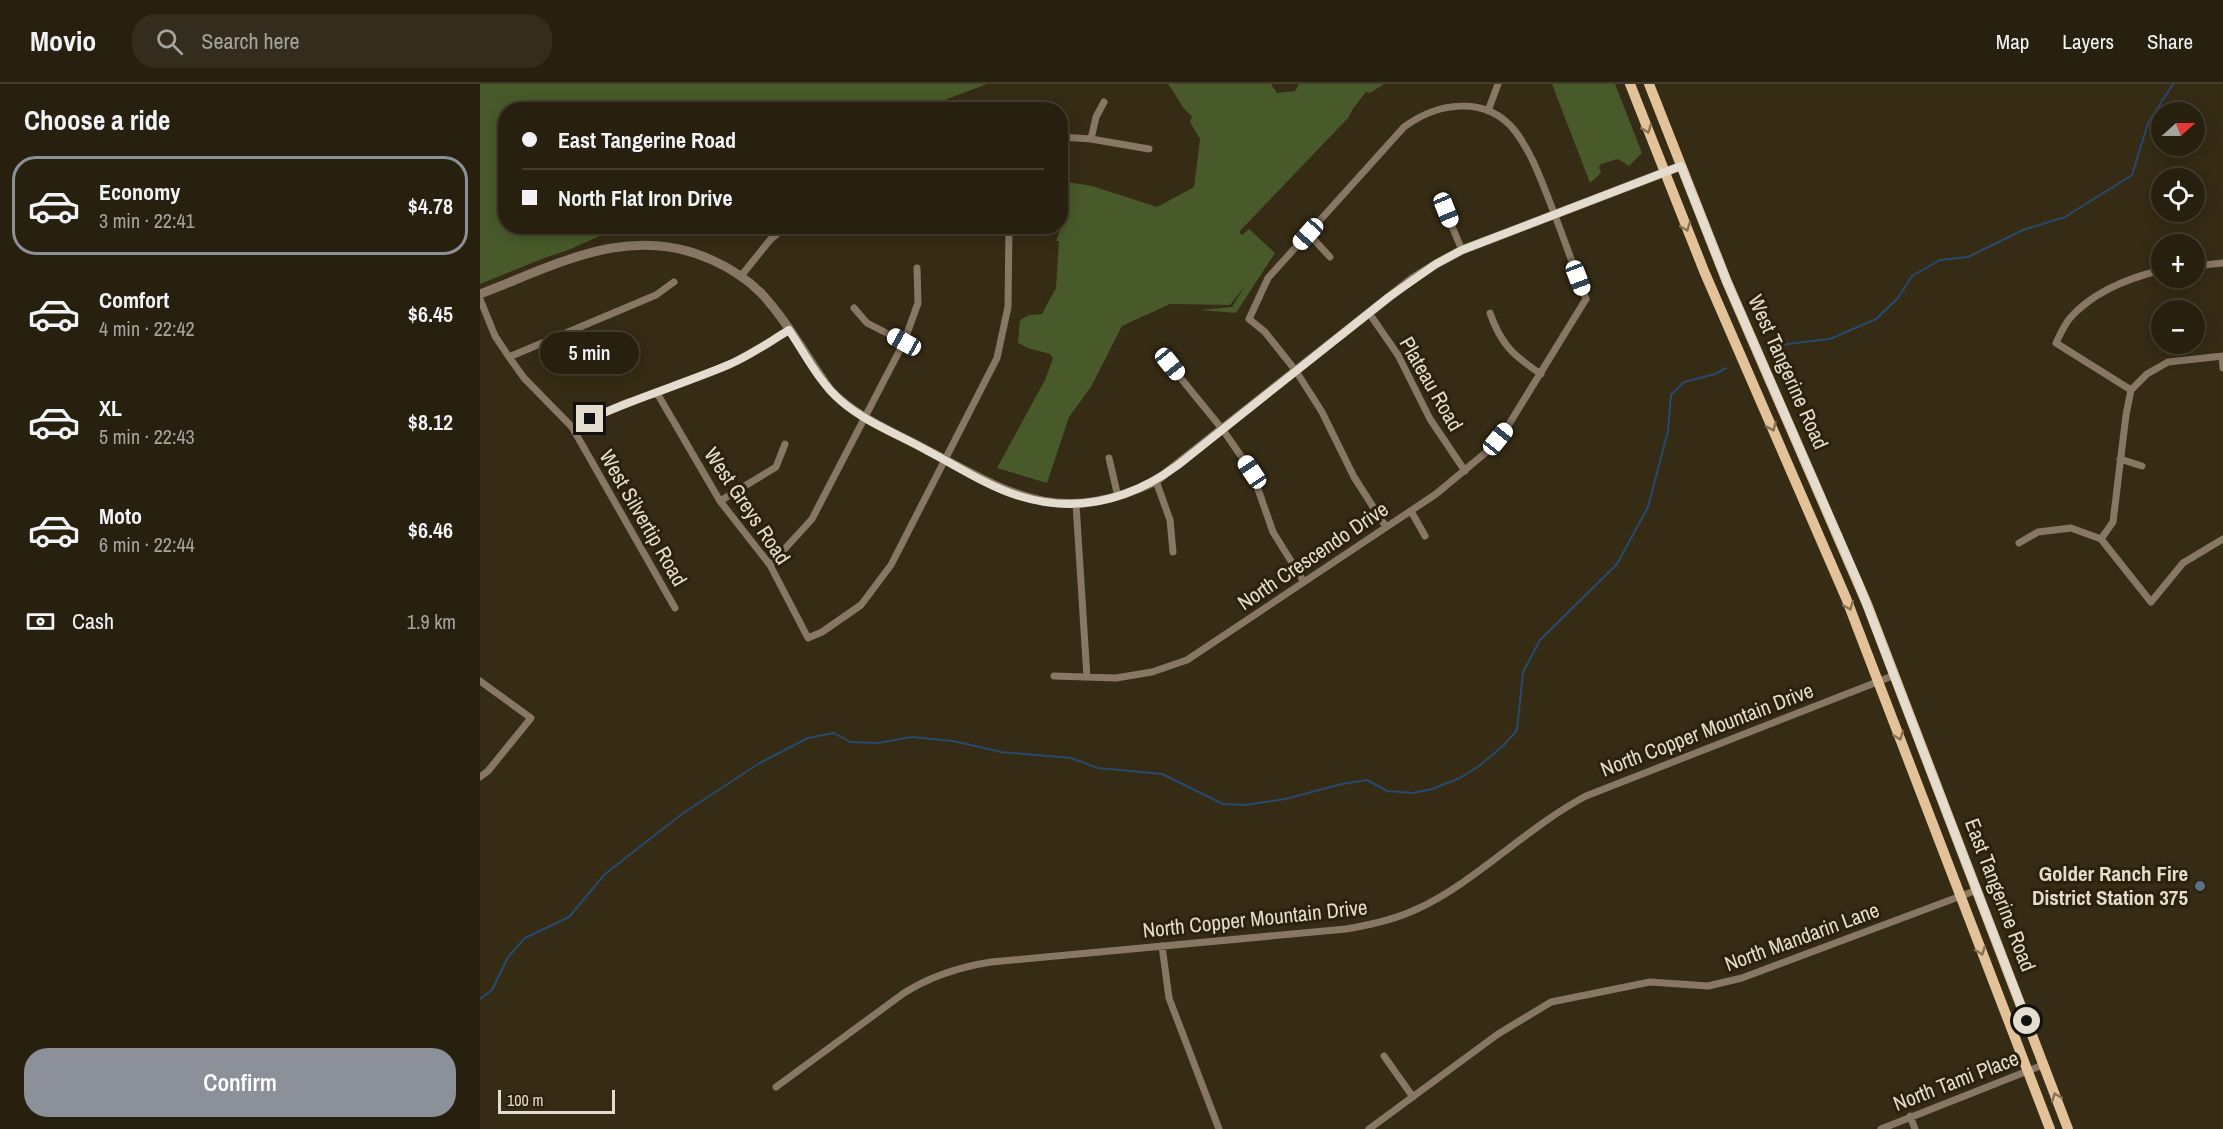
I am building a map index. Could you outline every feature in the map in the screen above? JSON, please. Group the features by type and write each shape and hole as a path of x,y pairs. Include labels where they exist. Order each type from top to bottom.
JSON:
{"main road":[{"name":"West Tangerine Road","path":"1630,84 1719,308 1827,554 1878,681"},
{"name":"West Tangerine Road","path":"1649,84 1727,282 1849,560 1895,675"},
{"name":"East Tangerine Road","path":"1895,675 2068,1129"},
{"name":"East Tangerine Road","path":"1878,681 2050,1129"}],"street":[{"path":"1488,111 1498,84"},
{"path":"1091,139 1096,117 1104,102"},
{"path":"1386,527 1353,477 1322,412 1296,371 1265,332 1249,319 1268,278 1404,126 1430,111 1457,105 1488,111 1502,119 1514,130 1526,148 1554,215"},
{"path":"1068,138 1149,149"},
{"path":"480,294 584,254 624,244 647,244 685,249 741,276 766,300 830,390 842,402 865,418 1018,495 1049,502 1076,504 1118,497 1156,481 1412,279 1436,264 1462,250 1681,166"},
{"path":"1446,210 1462,250"},
{"name":"North Crescendo Drive","path":"1054,676 1116,678 1143,674 1187,660 1411,511 1465,471 1491,448 1506,429 1586,299 1554,215"},
{"path":"741,276 777,234"},
{"path":"944,459 997,358 1008,308 1009,234"},
{"path":"1308,234 1330,256"},
{"path":"2205,265 2223,263"},
{"path":"770,565 812,519 904,342 918,303 916,268"},
{"path":"2131,390 2056,343 2070,319 2098,295 2130,278 2151,273"},
{"path":"509,357 656,296 674,282"},
{"name":"West Silvertip Road","path":"480,299 495,336 524,378 572,427 675,608"},
{"path":"854,308 867,323 904,342"},
{"name":"Plateau Road","path":"1369,313 1398,355 1430,419 1465,471"},
{"path":"1490,314 1505,345 1518,359 1541,374"},
{"path":"572,427 625,402 657,393 730,364 789,330"},
{"path":"2101,539 2113,522 2131,390 2147,374 2168,362 2222,356 2223,368"},
{"path":"1170,364 1223,430 1252,472 1273,532 1304,582"},
{"name":"West Greys Road","path":"657,393 720,501 770,565 808,638 822,632 861,605 891,565 944,459"},
{"path":"720,501 776,467 785,444"},
{"path":"1109,458 1118,497"},
{"path":"2120,459 2142,466"},
{"path":"1156,481 1170,520 1173,552"},
{"path":"1076,504 1088,677"},
{"path":"1411,511 1425,536"},
{"path":"2019,543 2038,532 2071,528 2101,539 2151,602 2183,563 2223,538"},
{"name":"North Copper Mountain Drive","path":"776,1087 904,993 947,971 991,962 1346,929 1400,916 1448,892 1554,815 1586,796 1895,675"},
{"path":"480,681 531,718 488,771 480,777"},
{"name":"North Mandarin Lane","path":"1369,1129 1498,1034 1551,1002 1650,982 1708,987 1743,978 1977,890"},
{"path":"1162,946 1171,1005 1219,1129"},
{"path":"1384,1056 1413,1097"},
{"name":"North Tami Place","path":"1881,1129 2043,1065"},
{"path":"1910,1116 1914,1129"}],"green space":[{"path":"480,84 987,84 939,102 498,102 498,234 604,234 480,284"},
{"path":"1168,84 1271,84 1277,93 1295,91 1299,84 1384,84 1370,93 1366,92 1349,117 1239,232 1242,235 1249,229 1275,253 1236,313 1200,310 1232,307 1245,286 1230,305 1170,304 1122,326 1091,387 1069,417 1047,483 997,468 1045,380 1053,358 1050,354 1018,343 1020,320 1029,315 1042,314 1056,288 1059,241 1056,241 1059,234 1068,234 1068,182 1092,186 1157,207 1194,187 1200,139 1190,122 1192,116"},
{"path":"1552,84 1615,84 1642,153 1629,166 1618,159 1601,164 1599,167 1601,173 1590,183"}],"waterway":[{"path":"1773,348 1830,339 1876,319 1898,298 1912,276 1940,260 1968,257 2023,230 2065,217 2132,175 2148,123 2173,84"},
{"path":"480,999 492,990 508,957 525,938 569,917 605,874 682,814 758,764 808,738 834,733 850,742 878,743 912,737 953,741 1001,752 1071,758 1098,768 1162,774 1223,804 1245,805 1285,799 1367,780 1387,791 1413,793 1432,789 1460,778 1479,766 1504,745 1517,730 1523,672 1540,640 1617,564 1648,507 1668,431 1671,395 1684,382 1715,374 1726,368"}],"place":[{"name":"Golder Ranch Fire District Station 375","path":"2200,886"}],"route":[{"path":"590,419 625,402 657,393 730,364 789,330 830,390 842,402 865,418 995,486 1018,495 1059,503 1076,504 1101,501 1118,497 1156,481 1412,279 1436,264 1462,250 1681,166 1727,282 1858,582 2027,1021"}]}
